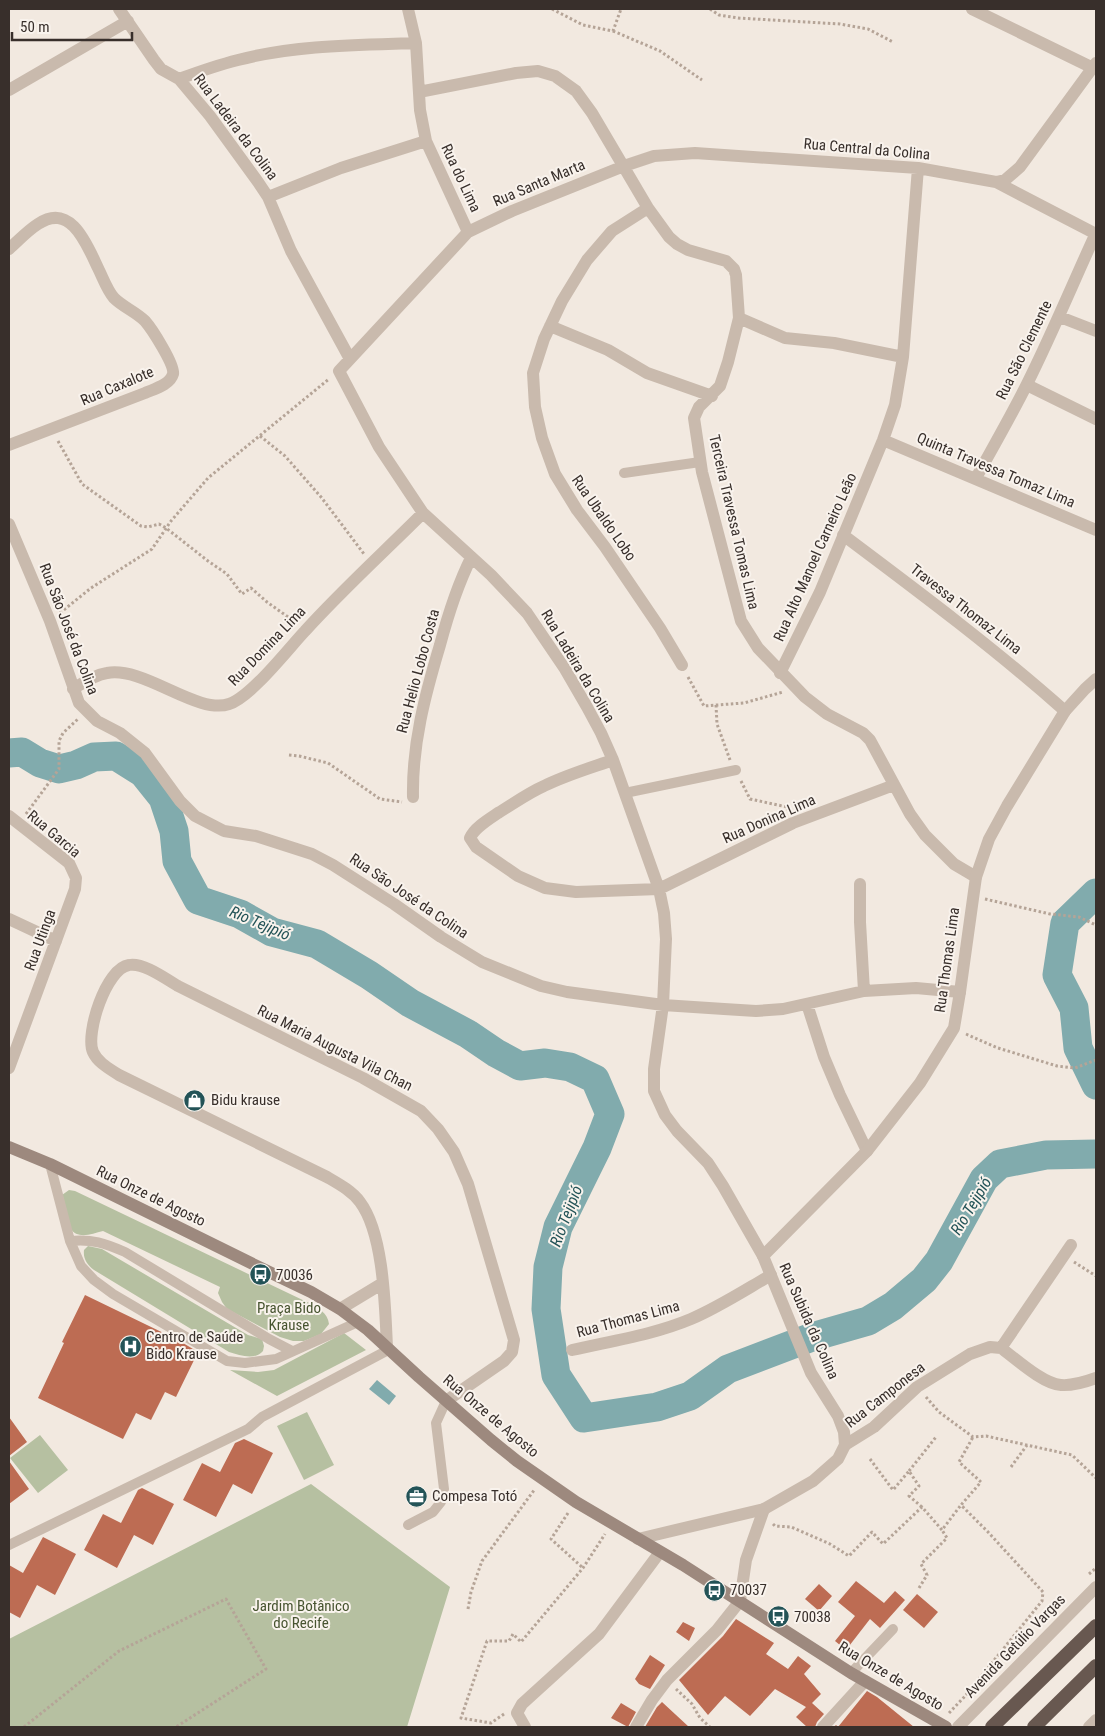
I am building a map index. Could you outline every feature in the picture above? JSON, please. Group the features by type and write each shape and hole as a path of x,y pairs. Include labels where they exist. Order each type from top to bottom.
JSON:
{"highway":[{"path":"992,1727 1096,1626"},
{"path":"1034,1727 1096,1666"}],"main road":[{"name":"Rua Onze de Agosto","path":"9,1147 50,1164 311,1292 340,1309 358,1322 504,1450 576,1502 740,1601 851,1673 943,1725"}],"street":[{"name":"Rua Ladeira da Colina","path":"119,9 161,69 179,79 235,149 268,197 291,251 350,359"},
{"name":"Rua do Lima","path":"339,371 468,232 426,141 420,110 416,43 408,9"},
{"path":"972,9 995,14 1094,66 1020,167 1005,180 996,182"},
{"path":"9,90 128,21"},
{"path":"179,79 238,60 273,54 344,46 416,43"},
{"path":"419,92 516,73 538,71 555,76 576,91 592,112 648,208"},
{"path":"268,197 341,168 426,141"},
{"name":"Rua Central da Colina","path":"624,166 654,156 695,153 918,168 996,182 1096,234"},
{"name":"Rua Santa Marta","path":"468,232 512,211 624,166"},
{"name":"Rua Alto Manoel Carneiro Leão","path":"780,673 820,592 883,440 895,405 903,356 918,168"},
{"name":"Terceira Travessa Tomas Lima","path":"648,208 669,237 677,244 688,250 715,257 731,265 736,275 739,318 728,362 720,386 699,407 694,418 700,462 741,621 746,632 780,673"},
{"name":"Rua Ubaldo Lobo","path":"648,208 612,230 587,260 562,301 550,326 534,372 535,407 542,438 555,474 576,510 605,547 660,628 682,665"},
{"name":"Rua Caxalote","path":"9,249 39,224 49,219 61,219 72,224 80,232 113,297 146,322 172,365 173,374 165,384 145,394 9,445"},
{"name":"Rua São Clemente","path":"976,478 1027,385 1096,234"},
{"path":"1060,316 1096,331"},
{"path":"739,318 785,338 834,343 903,356"},
{"path":"550,326 608,350 647,373 712,396"},
{"name":"Rua Ladeira da Colina","path":"339,371 379,447 423,513 491,575 526,613 565,669 587,707 613,760 659,889 666,939 664,1005"},
{"path":"1027,385 1096,419"},
{"name":"Quinta Travessa Tomaz Lima","path":"883,440 1096,530"},
{"name":"Rua Domina Lima","path":"73,689 96,675 108,672 122,673 142,678 205,704 217,706 230,704 261,680 305,630 423,513"},
{"name":"Rua São José da Colina","path":"9,524 50,621 79,703 97,721 120,732 134,742 157,768 180,801 195,816 224,831 256,836 312,854 334,865 394,904 441,938 482,962 541,986 567,992 664,1005 756,1011 783,1009 864,991 916,988 960,992"},
{"name":"Travessa Thomaz Lima","path":"843,535 949,614 1065,711"},
{"name":"Rua Helio Lobo Costa","path":"413,796 415,749 429,680 460,580 471,558"},
{"path":"780,673 820,709 863,733 876,751 910,814 930,840 954,864 976,877"},
{"name":"Rua Thomas Lima","path":"763,1256 867,1151 920,1083 954,1028 972,896 976,877 989,839 1002,814 1065,711 1084,689 1096,679"},
{"path":"613,760 544,786 490,819 470,838 476,847 518,876 545,888 576,892 659,889"},
{"name":"Rua Donina Lima","path":"659,889 793,824 894,785"},
{"name":"Rua Garcia","path":"9,816 68,863 74,871 76,878"},
{"name":"Rua Utinga","path":"9,1068 75,889 76,878"},
{"path":"860,884 864,991"},
{"path":"9,919 56,941"},
{"name":"Rua Maria Augusta Vila Chan","path":"383,1283 373,1228 368,1214 360,1201 349,1190 327,1177 119,1075 100,1062 94,1054 92,1047 93,1029 107,982 117,970 128,964 140,966 363,1078 421,1111 438,1129 454,1152 468,1184 514,1340 512,1352 504,1361 446,1401"},
{"path":"807,1004 830,1072 867,1151"},
{"name":"Rua Subida da Colina","path":"664,1005 653,1080 654,1091 658,1101 665,1115 677,1131 708,1163 763,1256 811,1373 838,1416 844,1432 845,1445"},
{"path":"1068,1250 1001,1348 1052,1383 1061,1385 1073,1384 1096,1378"},
{"name":"Rua Thomas Lima","path":"572,1350 663,1328 690,1319 730,1299 771,1275"},
{"path":"340,1309 383,1283 388,1348"},
{"name":"Rua Camponesa","path":"845,1445 874,1427 917,1387 970,1354 990,1347 1001,1348"},
{"path":"638,1539 763,1511 813,1481 838,1458 845,1445"},
{"path":"636,1727 652,1700 667,1680 716,1630 740,1601 745,1566 763,1511"},
{"path":"525,1727 517,1713 522,1704 599,1634 660,1552"},
{"name":"Avenida Getúlio Vargas","path":"958,1727 1096,1587"},
{"path":"823,1727 865,1681"},
{"path":"1089,1727 1096,1720"}],"lane":[{"path":"624,473 700,462"},
{"path":"625,793 736,770"},
{"path":"50,1164 70,1241 81,1266 94,1280 113,1294 227,1361 245,1363 276,1359 358,1322"},
{"path":"70,1241 89,1240 106,1243 125,1252 292,1351"},
{"path":"9,1545 248,1429 262,1417 388,1348"},
{"path":"408,1525 433,1512 441,1502 444,1489 436,1423 446,1401"},
{"path":"851,1673 893,1629"}],"path":[{"path":"552,9 583,25 612,31 660,51 702,80"},
{"path":"612,31 621,9"},
{"path":"710,9 719,15 738,18 868,29 893,42"},
{"path":"50,621 91,588 152,549 166,528 208,478 339,371"},
{"path":"52,430 82,484 141,526 148,528 159,524 166,528 227,574 242,594 251,588 305,630"},
{"path":"260,436 286,456 372,564"},
{"path":"682,665 704,706 744,703 795,688"},
{"path":"19,825 59,769 59,740 63,733 87,712"},
{"path":"288,755 328,764 380,799 406,802 413,796"},
{"path":"972,896 1050,914 1079,917 1096,925"},
{"path":"954,1028 998,1048 1057,1066 1075,1068 1096,1060"},
{"path":"1068,1250 1096,1276"},
{"path":"917,1387 939,1412 973,1437 986,1436 1047,1448 1072,1456 1096,1478"},
{"path":"870,1459 893,1490 936,1437"},
{"path":"942,1530 981,1482 959,1462 973,1437"},
{"path":"1010,1467 1027,1445"},
{"path":"909,1471 919,1486 908,1496 922,1507 942,1530 946,1538 920,1564 927,1575 919,1588"},
{"path":"468,1608 471,1592 482,1561 543,1479"},
{"path":"576,1502 551,1539 583,1568"},
{"path":"943,1725 1042,1601 1043,1592 961,1505"},
{"path":"763,1511 775,1526 792,1527 830,1544 850,1556 872,1532 883,1544 922,1507"},
{"path":"517,1713 505,1713 491,1723 461,1718 487,1641 509,1641 513,1634 520,1642 583,1568 612,1523"},
{"path":"24,1727 119,1651 226,1600 266,1669 176,1727"},
{"path":"667,1680 692,1704 700,1718 710,1727"}],"green space":[{"name":"Praça Bido Krause","path":"69,1190 75,1191 309,1303 325,1314 329,1324 321,1334 304,1341 293,1341 280,1337 227,1309 218,1293 220,1287 103,1231 89,1235 73,1232 70,1228 62,1195"},
{"name":"Praça Bido Krause","path":"88,1246 102,1249 248,1335 262,1339 263,1351 251,1357 229,1352 94,1270 87,1263 84,1256 84,1250"},
{"name":"Praça Bido Krause","path":"344,1333 366,1350 277,1396 230,1370 258,1372 274,1370"},
{"path":"307,1412 334,1465 304,1480 277,1426"},
{"path":"40,1435 68,1470 38,1493 10,1458"},
{"name":"Jardim Botânico do Recife","path":"311,1484 450,1587 407,1727 9,1727 9,1639"}],"water":[{"path":"377,1380 396,1396 389,1405 369,1389"}],"building":[{"path":"85,1295 178,1340 198,1352 176,1397 165,1392 151,1420 136,1413 123,1439 38,1398"},
{"path":"9,1417 27,1442 9,1456"},
{"path":"244,1439 273,1453 252,1494 233,1484 216,1517 183,1500 202,1463 220,1472 235,1443"},
{"path":"9,1461 29,1489 9,1504"},
{"path":"142,1488 174,1504 153,1545 134,1535 117,1568 84,1550 103,1514 121,1523 138,1490"},
{"path":"43,1537 76,1554 55,1595 37,1585 20,1618 9,1612 9,1565 23,1573"},
{"path":"856,1581 884,1603 895,1591 905,1600 880,1628 870,1619 846,1650 835,1641 855,1616 838,1602"},
{"path":"819,1584 832,1596 819,1611 805,1599"},
{"path":"917,1594 938,1612 924,1628 903,1610"},
{"path":"736,1619 774,1643 766,1654 788,1669 798,1656 811,1666 804,1674 821,1694 812,1703 824,1714 815,1727 807,1727 796,1717 806,1707 775,1689 750,1716 725,1696 708,1715 679,1680 723,1636"},
{"path":"683,1622 695,1628 689,1641 676,1632"},
{"path":"650,1655 665,1665 650,1689 639,1684 635,1679"},
{"path":"867,1691 914,1727 838,1727"},
{"path":"662,1702 689,1727 645,1727"},
{"path":"621,1703 636,1712 628,1727 611,1718"}],"waterway":[{"name":"Rio Tejipió","path":"9,753 22,752 40,763 59,769 76,765 94,757 116,756 143,773 163,798 174,831 177,861 198,900 240,914 272,932 317,944 369,975 410,1003 468,1034 496,1053 520,1066 545,1063 570,1067 595,1079 610,1114 597,1148 558,1227 548,1267 546,1309 556,1375 584,1418 657,1407 690,1396 728,1369 812,1337 868,1321 893,1306 924,1280 939,1261 984,1179 1000,1164 1046,1155 1096,1154"},
{"name":"Rio Tejipió","path":"1096,893 1065,923 1057,975 1074,1008 1078,1048 1096,1085"}],"place":[{"name":"Bidu krause","path":"195,1100"},
{"name":"70036","path":"260,1275"},
{"name":"Centro de Saúde Bido Krause","path":"130,1346"},
{"name":"Compesa Totó","path":"416,1496"},
{"name":"70037","path":"714,1590"},
{"name":"70038","path":"778,1617"}]}
